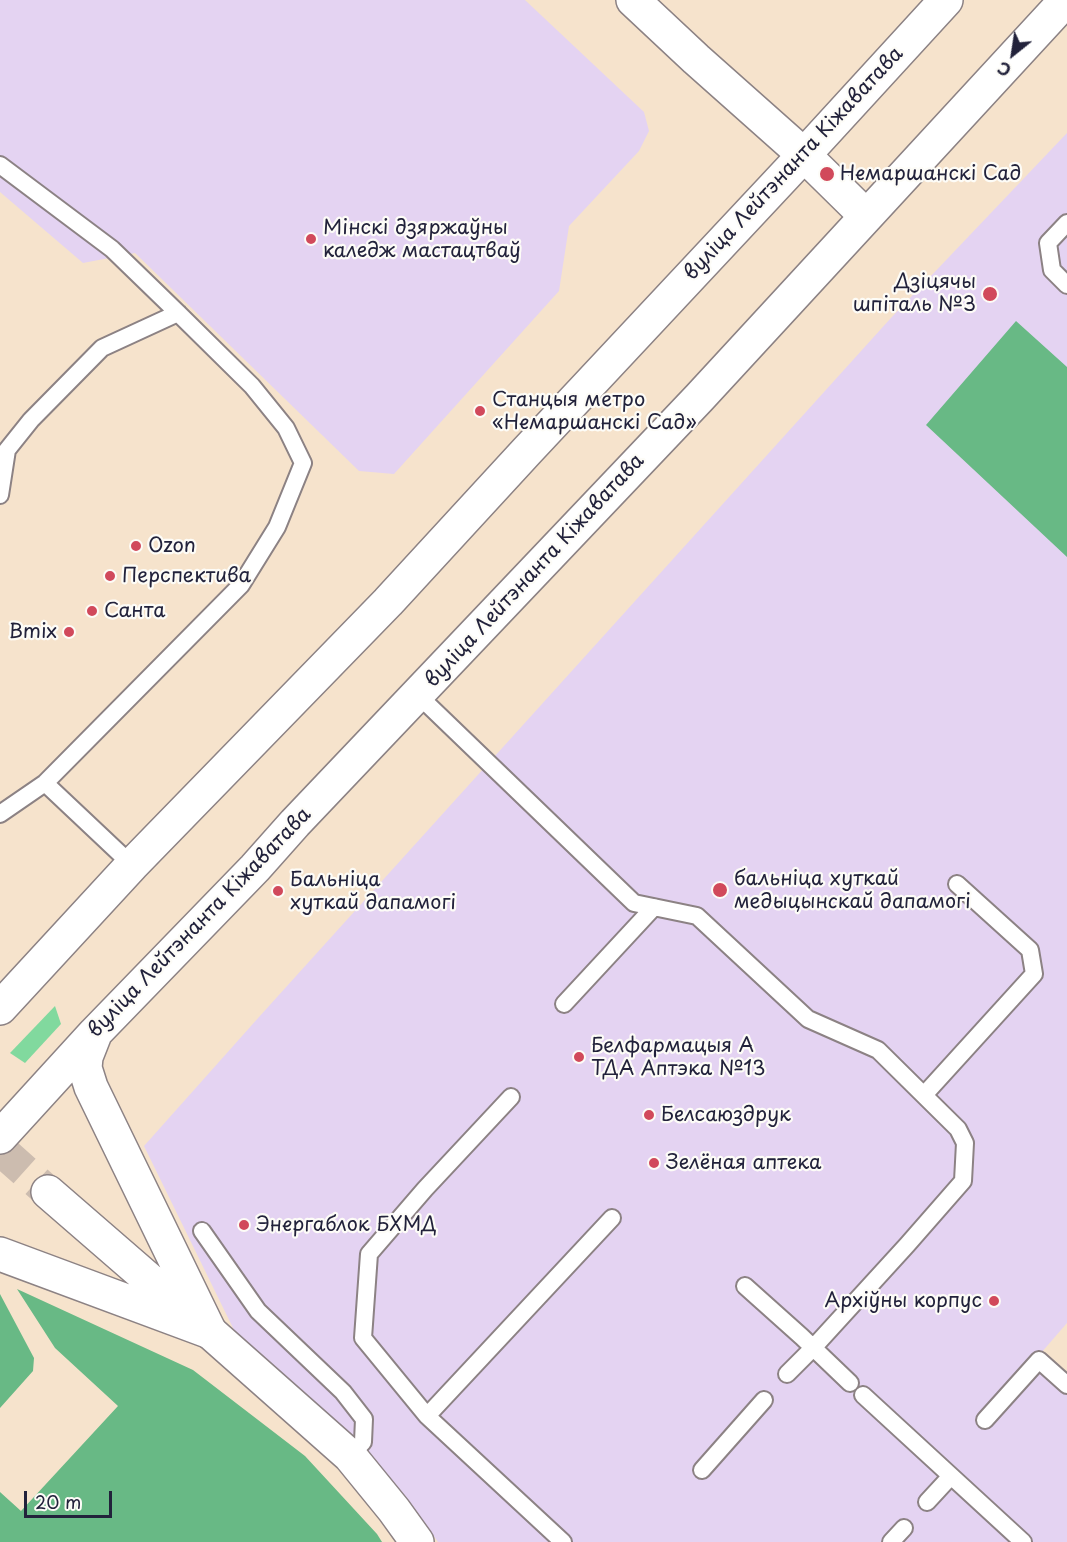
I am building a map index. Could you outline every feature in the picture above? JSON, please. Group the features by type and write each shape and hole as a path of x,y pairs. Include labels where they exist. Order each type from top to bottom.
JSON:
{"main road":[{"path":"633,0 804,155 866,216"},
{"name":"вуліца Лейтэнанта Кіжаватава","path":"0,1008 132,865 388,602 946,0"},
{"name":"вуліца Лейтэнанта Кіжаватава","path":"0,1137 95,1033 699,398 1066,0"},
{"path":"95,1033 86,1057 85,1068 91,1087 210,1332"},
{"path":"48,1192 350,1456 417,1542"},
{"path":"0,1254 210,1332"}],"lane":[{"path":"0,165 112,249 178,313 252,386 286,428 303,463 277,527 240,585 45,783 0,814"},
{"path":"1067,223 1048,243 1052,270 1067,285"},
{"path":"0,495 7,450 31,420 102,348 178,313"},
{"path":"418,695 634,903 697,916 808,1019 878,1050 958,1129 962,1136 965,1143 963,1180 907,1245 787,1374"},
{"path":"45,783 132,865"},
{"path":"924,1095 1034,974 1030,950 957,884"},
{"path":"564,1004 654,907"},
{"path":"511,1097 369,1254 363,1338 427,1416 563,1542"},
{"path":"427,1416 612,1218"},
{"path":"202,1231 258,1311 342,1392 364,1419 363,1442 350,1456"},
{"path":"745,1286 850,1383"},
{"path":"985,1420 1039,1360 1067,1385"},
{"path":"863,1395 1023,1542"},
{"path":"702,1470 764,1400"},
{"path":"927,1502 951,1476"},
{"path":"891,1542 904,1528"}],"shaded area":[{"name":"Мінскі дзяржаўны каледж мастацтваў","path":"0,0 525,0 644,112 649,131 639,151 569,226 559,291 394,474 359,471 135,253 83,263 0,192"},
{"name":"бальніца хуткай медыцынскай дапамогі","path":"1067,133 1067,1323 1041,1353 1067,1377 1067,1542 438,1542 407,1499 234,1330 144,1146 890,319"}],"green space":[{"path":"1016,321 1067,367 1067,557 926,425"},
{"path":"55,1006 61,1024 25,1063 10,1053"},
{"path":"17,1289 193,1370 305,1456 382,1542 0,1542 0,1492 21,1511 118,1406 55,1348"},
{"path":"0,1294 34,1358 33,1371 0,1408"}],"tunnel":[{"path":"0,1149 48,1192"}],"place":[{"name":"Немаршанскі Сад","path":"827,174"},
{"name":"Мінскі дзяржаўны каледж мастацтваў","path":"311,239"},
{"name":"Дзіцячы шпіталь №3","path":"990,294"},
{"name":"Станцыя метро «Немаршанскі Сад»","path":"480,411"},
{"name":"Ozon","path":"136,546"},
{"name":"Перспектива","path":"110,576"},
{"name":"Санта","path":"92,611"},
{"name":"Bmix","path":"69,632"},
{"name":"бальніца хуткай медыцынскай дапамогі","path":"720,890"},
{"name":"Бальніца хуткай дапамогі","path":"278,891"},
{"name":"Белфармацыя А ТДА Аптэка №13","path":"579,1057"},
{"name":"Белсаюздрук","path":"649,1115"},
{"name":"Зелёная аптека","path":"654,1163"},
{"name":"Энергаблок БХМД","path":"244,1225"},
{"name":"Архіўны корпус","path":"994,1301"}]}
